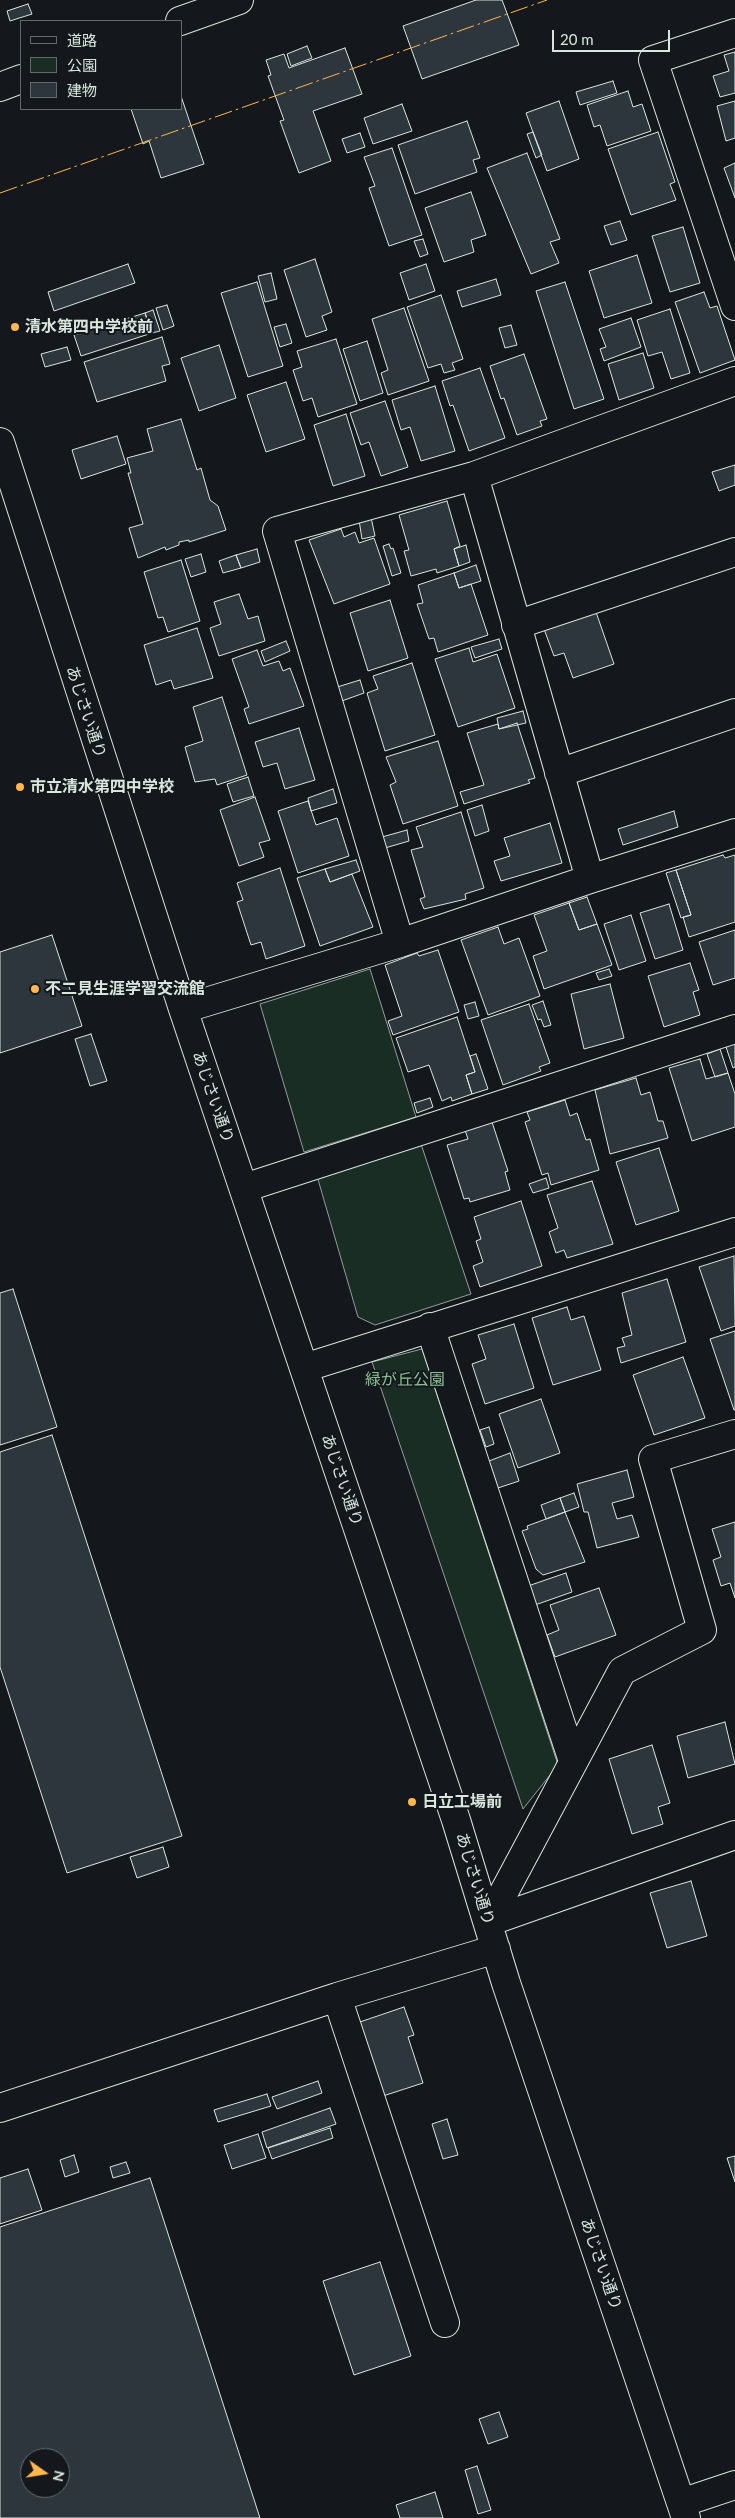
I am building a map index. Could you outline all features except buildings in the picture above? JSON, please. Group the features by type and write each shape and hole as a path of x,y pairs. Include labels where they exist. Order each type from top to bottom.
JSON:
{"street":[{"path":"182,20 239,0"},
{"path":"735,33 653,60 726,253 735,306"},
{"path":"0,86 20,79"},
{"path":"400,943 276,531 474,476 735,380"},
{"name":"あじさい通り","path":"0,442 183,1009 453,1810 496,1949 683,2510"},
{"path":"474,476 590,879"},
{"path":"516,625 735,552"},
{"path":"559,774 735,713"},
{"path":"183,1009 400,943 590,879 735,833"},
{"path":"244,1188 735,1029"},
{"path":"304,1368 735,1232"},
{"path":"430,1327 573,1761"},
{"path":"488,1922 622,1671 702,1630 653,1459 735,1434"},
{"path":"488,1922 735,1835"},
{"path":"0,2108 337,1997 496,1949"},
{"path":"337,1997 445,2323"},
{"path":"683,2510 735,2485"}],"green space":[{"path":"370,969 416,1117 304,1152 260,1004"},
{"name":"緑が丘公園","path":"420,1141 471,1294 375,1325 358,1317 317,1176"},
{"name":"緑が丘公園","path":"422,1349 558,1765 523,1809 372,1362"}],"power":[{"path":"0,193 547,0"}],"place":[{"name":"清水第四中学校前","path":"15,327"},
{"name":"市立清水第四中学校","path":"20,787"},
{"name":"不二見生涯学習交流館","path":"35,989"},
{"name":"日立工場前","path":"412,1802"}]}
